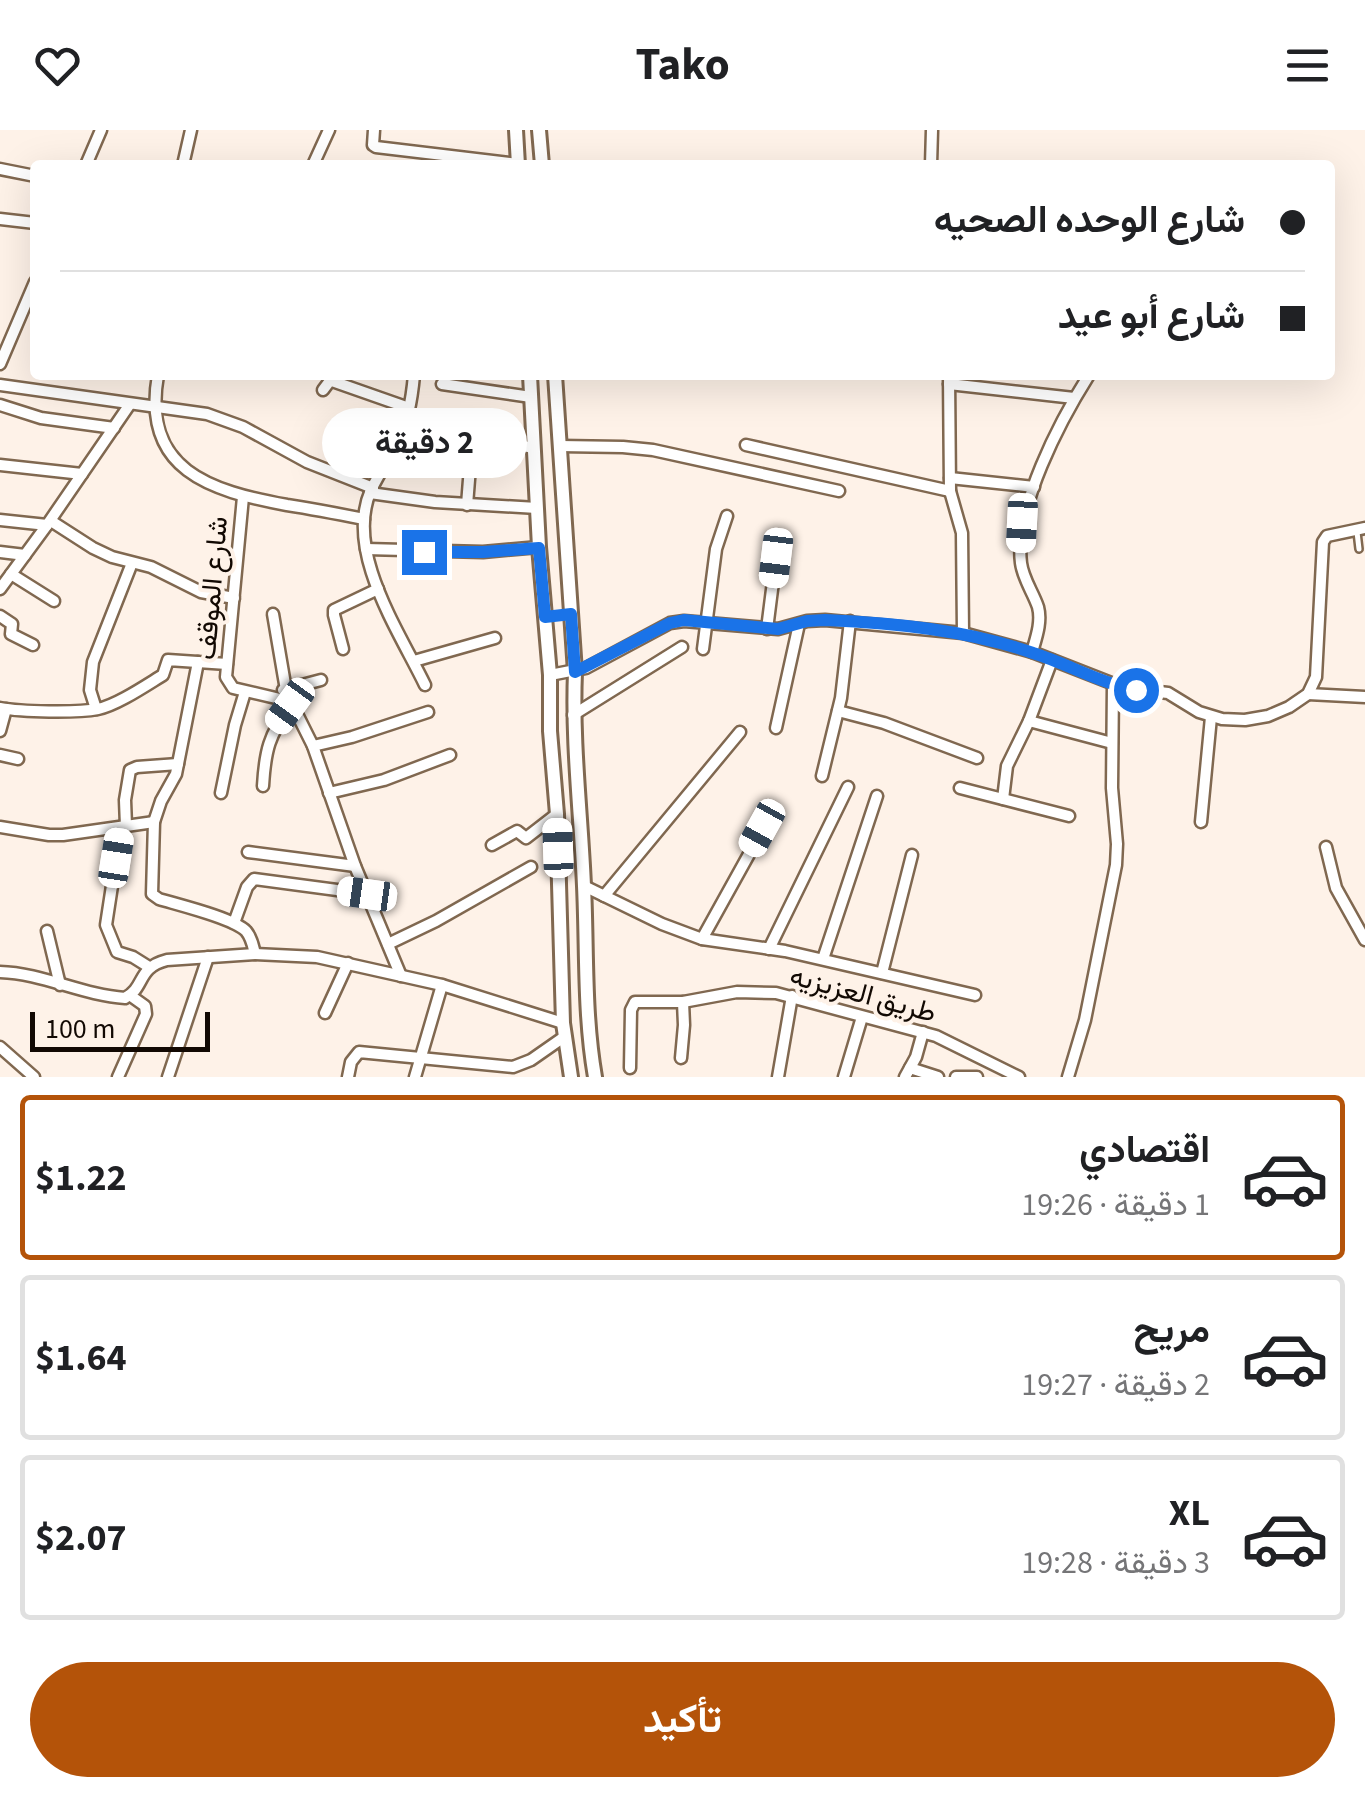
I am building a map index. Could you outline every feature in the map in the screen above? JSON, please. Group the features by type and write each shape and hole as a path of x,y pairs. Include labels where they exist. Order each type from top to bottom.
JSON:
{"street":[{"path":"88,160 101,130"},
{"path":"184,160 191,130"},
{"path":"316,160 329,130"},
{"path":"374,130 372,145 376,148 482,160"},
{"path":"516,130 518,160"},
{"path":"539,130 542,160"},
{"path":"931,160 932,130"},
{"path":"0,169 30,175"},
{"path":"0,219 30,222"},
{"path":"0,364 30,293"},
{"path":"0,332 12,334"},
{"path":"158,380 155,408 160,437 176,461 198,480 243,497 364,518"},
{"path":"322,390 332,380 472,437 534,448"},
{"path":"411,380 400,438 371,490 364,518 373,578 426,685"},
{"path":"530,380 550,676 563,1030 570,1077"},
{"path":"556,380 575,672 588,1038 594,1077"},
{"path":"949,380 950,492 962,532 963,633"},
{"path":"956,380 1074,398"},
{"path":"1032,652 1040,616 1021,567 1022,523 1065,412 1085,380"},
{"path":"442,384 530,397"},
{"path":"0,385 225,419 371,490 467,505 537,508"},
{"path":"0,589 130,404"},
{"path":"0,405 41,418 114,428"},
{"path":"400,438 433,455 470,467 467,505"},
{"path":"746,445 950,492"},
{"path":"560,446 653,450 839,491"},
{"path":"0,465 82,474"},
{"path":"950,478 1034,487"},
{"name":"شارع الموقف","path":"243,497 226,677 233,688 268,694 290,706"},
{"path":"703,649 716,549 727,516"},
{"path":"0,520 49,523 92,548 151,567 200,592 234,598"},
{"path":"550,676 575,672 670,623 684,620 767,629 816,620 850,621 963,633 1032,652 1113,684 1168,694 1212,717 1245,720 1268,716 1289,708 1308,694 1316,677 1323,542 1328,536 1361,529"},
{"path":"366,549 483,552 539,548"},
{"path":"0,552 26,555"},
{"path":"767,629 776,558"},
{"path":"96,710 90,690 93,662 132,562"},
{"path":"11,574 54,601"},
{"path":"343,649 334,610 378,590"},
{"path":"273,614 286,690"},
{"path":"545,617 571,614"},
{"path":"0,616 12,624 11,634 33,644"},
{"path":"822,776 838,710 850,621"},
{"path":"776,728 799,624"},
{"path":"414,661 494,638"},
{"path":"574,715 682,647"},
{"path":"0,732 3,709 96,710 163,676 168,660 227,664"},
{"path":"1003,799 1007,766 1052,660"},
{"path":"198,662 178,764 154,822 152,894 245,930 255,954"},
{"path":"268,694 321,680"},
{"path":"1068,1077 1085,1020 1116,865 1113,684"},
{"path":"221,793 245,692"},
{"path":"1308,694 1365,697"},
{"path":"263,786 270,736 290,706 313,746 355,866 401,976"},
{"path":"838,710 884,722 976,758"},
{"path":"313,746 428,712"},
{"path":"1201,822 1212,717"},
{"path":"1029,721 1112,743"},
{"path":"604,896 740,732"},
{"path":"0,755 18,759"},
{"path":"329,793 384,780 450,755"},
{"path":"149,968 117,952 106,928 124,826 124,800 130,770 136,766 178,764"},
{"path":"769,949 848,787"},
{"path":"960,788 1070,816"},
{"path":"823,959 878,796"},
{"path":"492,845 518,831 526,838 557,814"},
{"path":"0,827 64,835 154,822"},
{"path":"702,939 762,828"},
{"path":"1326,847 1336,888 1365,940"},
{"path":"248,852 355,866"},
{"path":"882,973 912,855"},
{"path":"388,944 531,866"},
{"path":"234,924 247,887 254,880 367,894"},
{"path":"584,886 702,939 823,959 975,995"},
{"path":"47,931 60,985"},
{"path":"131,996 149,968 168,960 255,954 317,957 442,985 563,1030"},
{"path":"168,1077 208,957"},
{"path":"325,1014 348,963"},
{"path":"0,972 24,974 118,998 131,996 145,1006 146,1014 118,1077"},
{"path":"415,1077 442,985"},
{"name":"طريق العزيزيه","path":"630,1068 632,1005 640,1001 683,1002 737,992 776,992 923,1032 1018,1077"},
{"path":"778,1077 792,996"},
{"path":"681,1058 683,1002"},
{"path":"844,1077 862,1017"},
{"path":"348,1077 351,1062 359,1052 513,1067 532,1060 563,1030"},
{"path":"923,1032 907,1073 938,1077"},
{"path":"0,1047 34,1077"},
{"path":"956,1077 977,1077"}],"lane":[{"path":"1358,549 1361,529"}],"route":[{"path":"424,552 539,548 545,617 571,614 575,672 657,628 684,620 778,629 825,620 963,633 1032,652 1136,690"}]}
